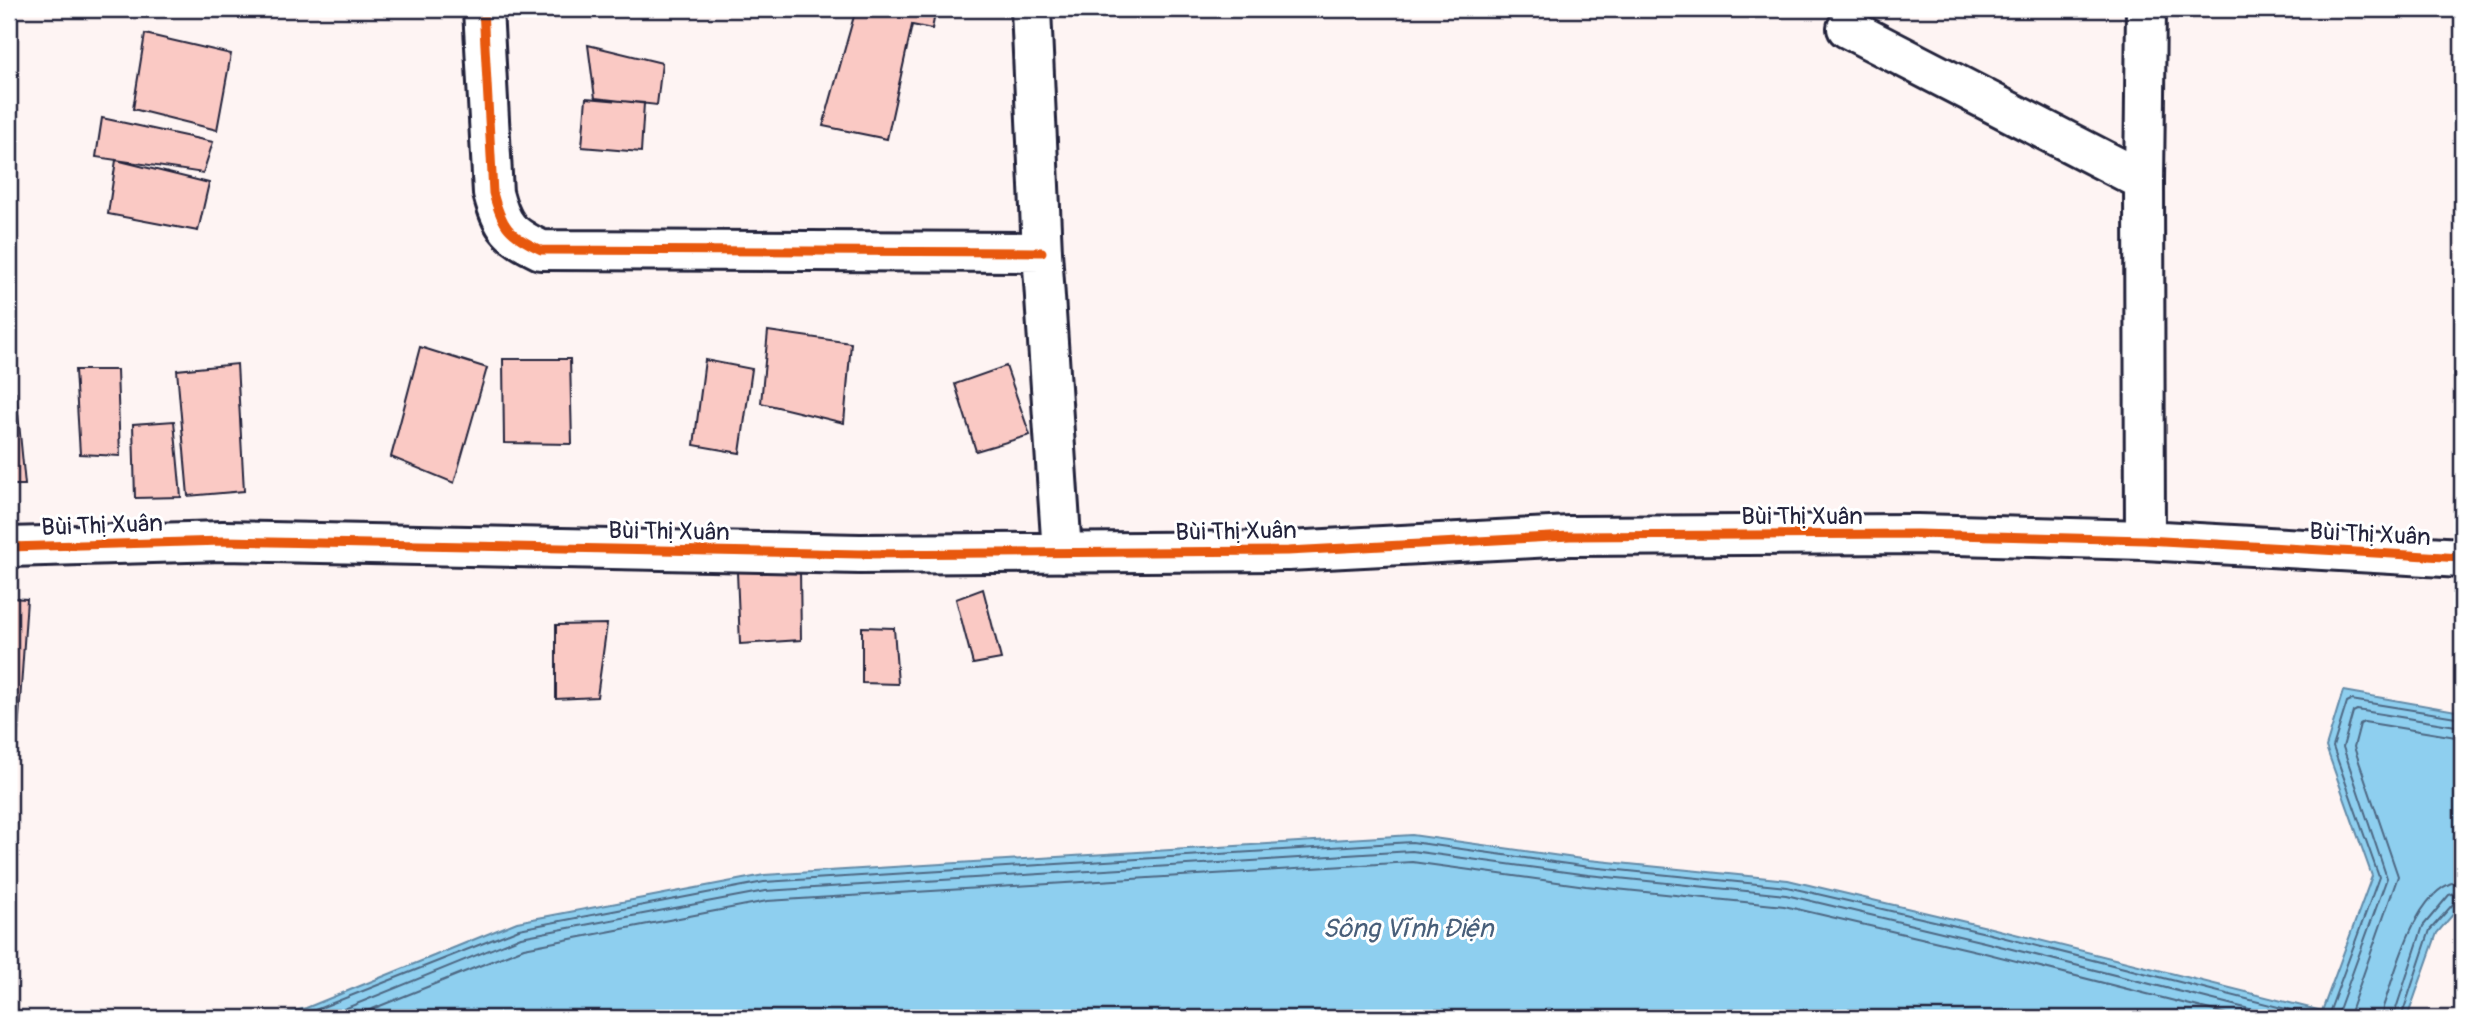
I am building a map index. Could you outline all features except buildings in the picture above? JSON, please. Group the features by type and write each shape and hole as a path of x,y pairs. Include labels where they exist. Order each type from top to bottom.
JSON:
{"street":[{"path":"483,9 493,193 499,216 509,232 541,250 1042,252"},
{"path":"1031,9 1042,252 1062,553"},
{"path":"2145,540 2146,9"},
{"path":"1847,28 2144,181"},
{"name":"Bùi Thị Xuân","path":"9,547 223,541 860,554 1062,553 1288,551 1584,536 1917,534 2145,540 2462,558"}],"water":[{"name":"Sông Vĩnh Điện","path":"2343,691 2462,712 2462,904 2437,933 2407,1018 270,1018 306,1008 517,922 764,875 1412,835 1589,860 1788,880 2322,1011 2372,876 2326,747"}],"cycle path":[{"path":"483,9 493,193 508,229 521,240 541,250 1042,252"},
{"path":"9,547 223,541 860,554 1288,551 1570,536 1917,534 2145,540 2462,558"}]}
